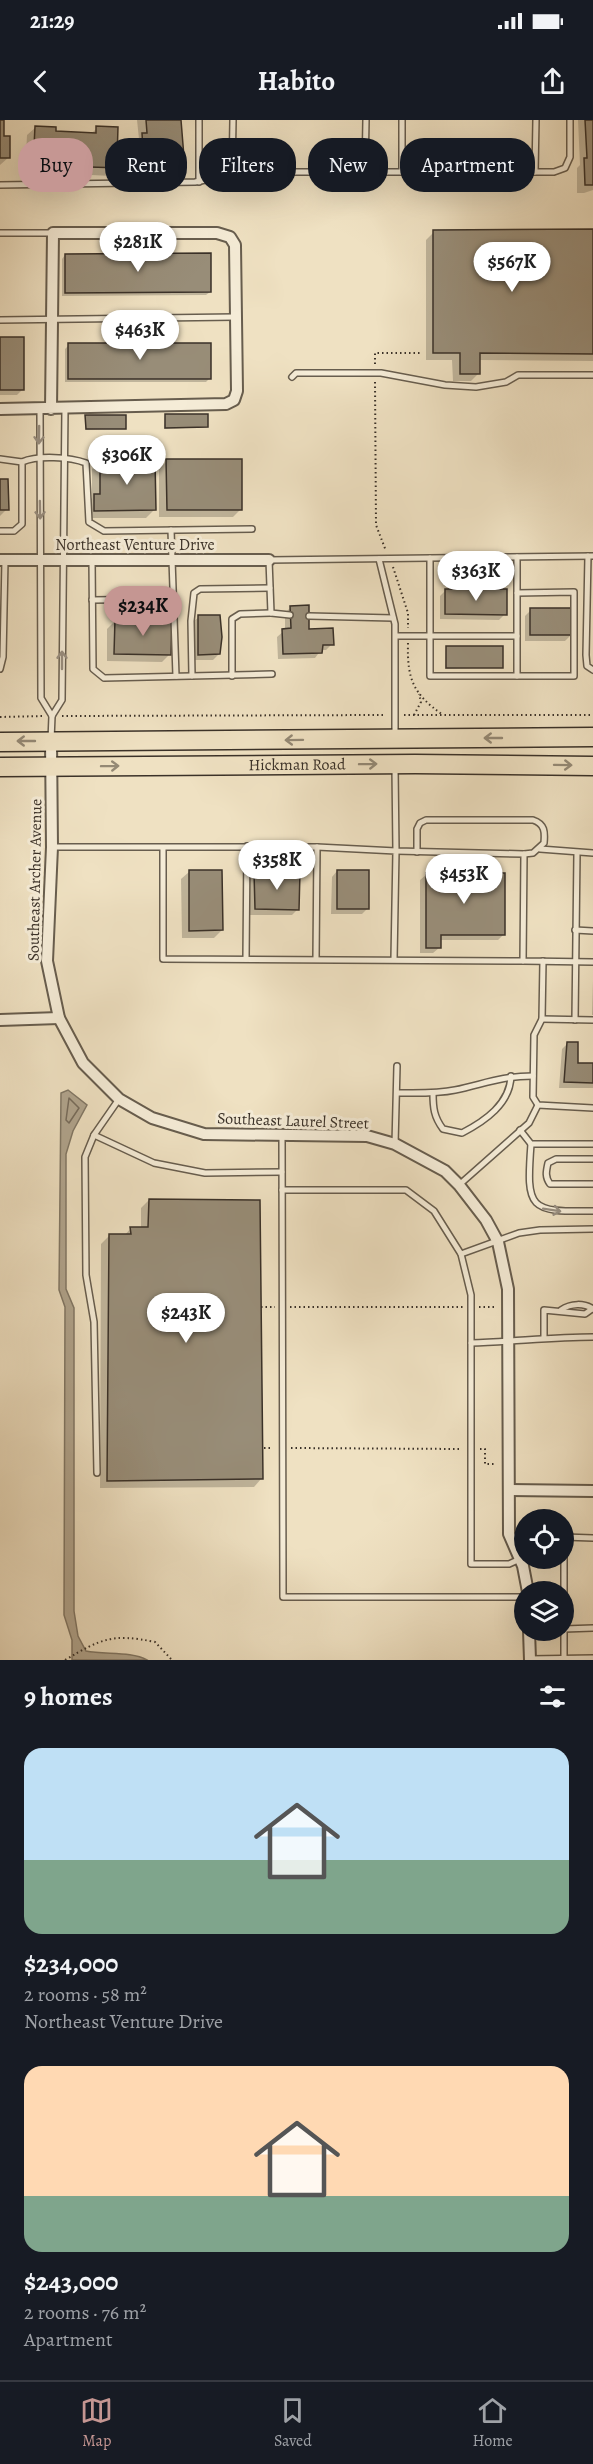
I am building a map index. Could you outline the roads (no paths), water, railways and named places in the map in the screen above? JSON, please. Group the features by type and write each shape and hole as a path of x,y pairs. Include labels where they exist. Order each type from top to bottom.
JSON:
{"highway":[{"name":"Hickman Road","path":"0,742 593,737"},
{"name":"Hickman Road","path":"0,767 395,764 593,766"}],"street":[{"path":"0,409 46,409 225,404 234,400 237,391 235,245 230,237 217,232 53,233 52,320 46,409"},
{"name":"Northeast Venture Drive","path":"3,560 269,560"},
{"name":"Southeast Archer Avenue","path":"51,741 52,847 47,961 60,1018"},
{"path":"0,1020 60,1018"},
{"name":"Southeast Laurel Street","path":"60,1018 83,1063 119,1099 153,1118 204,1134 367,1136 395,1144 445,1171 459,1185 486,1220 498,1242 508,1289 509,1534 514,1539"},
{"path":"510,1490 593,1491"},
{"path":"529,1641 530,1660"}],"lane":[{"path":"199,120 199,138"},
{"path":"232,120 232,138"},
{"path":"366,120 366,138"},
{"path":"402,120 402,138"},
{"path":"536,120 536,172 554,172 565,168 570,157 570,120"},
{"path":"0,185 199,182"},
{"path":"0,233 53,233"},
{"path":"0,320 236,317"},
{"path":"292,377 296,373 375,373 445,385 476,387 506,382 518,375 593,375"},
{"path":"51,741 52,716 62,700 65,408"},
{"path":"46,409 39,460 41,698 52,716"},
{"path":"0,459 22,462 48,458 77,459 86,463 89,522 104,531 252,529"},
{"path":"0,531 14,531 22,524 22,462"},
{"path":"171,530 176,676"},
{"path":"271,613 269,560 590,556 590,601 586,655 587,666 593,670"},
{"path":"516,557 516,676"},
{"path":"380,558 396,636 395,739"},
{"path":"430,558 430,676 574,676 574,592 516,593"},
{"path":"0,669 3,657 3,560"},
{"path":"92,560 93,669 97,675 104,678 272,674"},
{"path":"192,676 191,611 194,593 200,590 270,588"},
{"path":"92,600 175,599"},
{"path":"232,676 232,619 240,614 290,615"},
{"path":"309,616 393,618"},
{"path":"396,636 516,636"},
{"path":"394,960 395,764"},
{"path":"417,852 417,829 420,823 433,820 533,820 544,828 544,843 540,849"},
{"path":"246,959 247,846"},
{"path":"52,847 317,847 524,854 540,849 593,853"},
{"path":"316,959 317,847"},
{"path":"163,848 163,959 593,962"},
{"path":"575,1020 577,853"},
{"path":"523,961 524,854"},
{"path":"575,930 593,931"},
{"path":"538,1105 533,1097 534,1035 542,1019 543,961"},
{"path":"542,1019 593,1020"},
{"path":"395,1144 397,1066"},
{"path":"398,1093 433,1093 511,1076 533,1076"},
{"path":"433,1093 433,1113 437,1122 443,1129 462,1133 497,1109 507,1098 511,1076"},
{"path":"97,1473 94,1322 86,1275 85,1157 94,1135 119,1099"},
{"path":"538,1105 593,1108"},
{"path":"459,1185 529,1123 538,1105"},
{"path":"520,1130 531,1144 531,1188 533,1199 539,1208 554,1212 593,1211"},
{"path":"282,1134 283,1597 514,1597"},
{"path":"94,1135 154,1163 205,1173 282,1172"},
{"path":"531,1144 593,1144"},
{"path":"593,1159 556,1160 548,1163 546,1171 546,1179 550,1184 593,1184"},
{"path":"282,1190 406,1190 434,1212 461,1254 471,1295 471,1564 514,1562"},
{"path":"461,1254 519,1233 540,1230 593,1229"},
{"path":"544,1337 544,1310 561,1310 568,1305 587,1305 592,1309"},
{"path":"471,1343 510,1342 544,1337 593,1337"},
{"path":"574,1537 593,1538"},
{"path":"574,1629 593,1628"},
{"path":"564,1641 564,1659"},
{"path":"530,1660 593,1658"}],"water":[{"path":"68,1090 87,1105 73,1131 66,1154 66,1289 74,1308 74,1611 78,1636 86,1651 133,1655 147,1660 72,1660 72,1640 64,1615 65,1307 59,1290 61,1093"}]}
